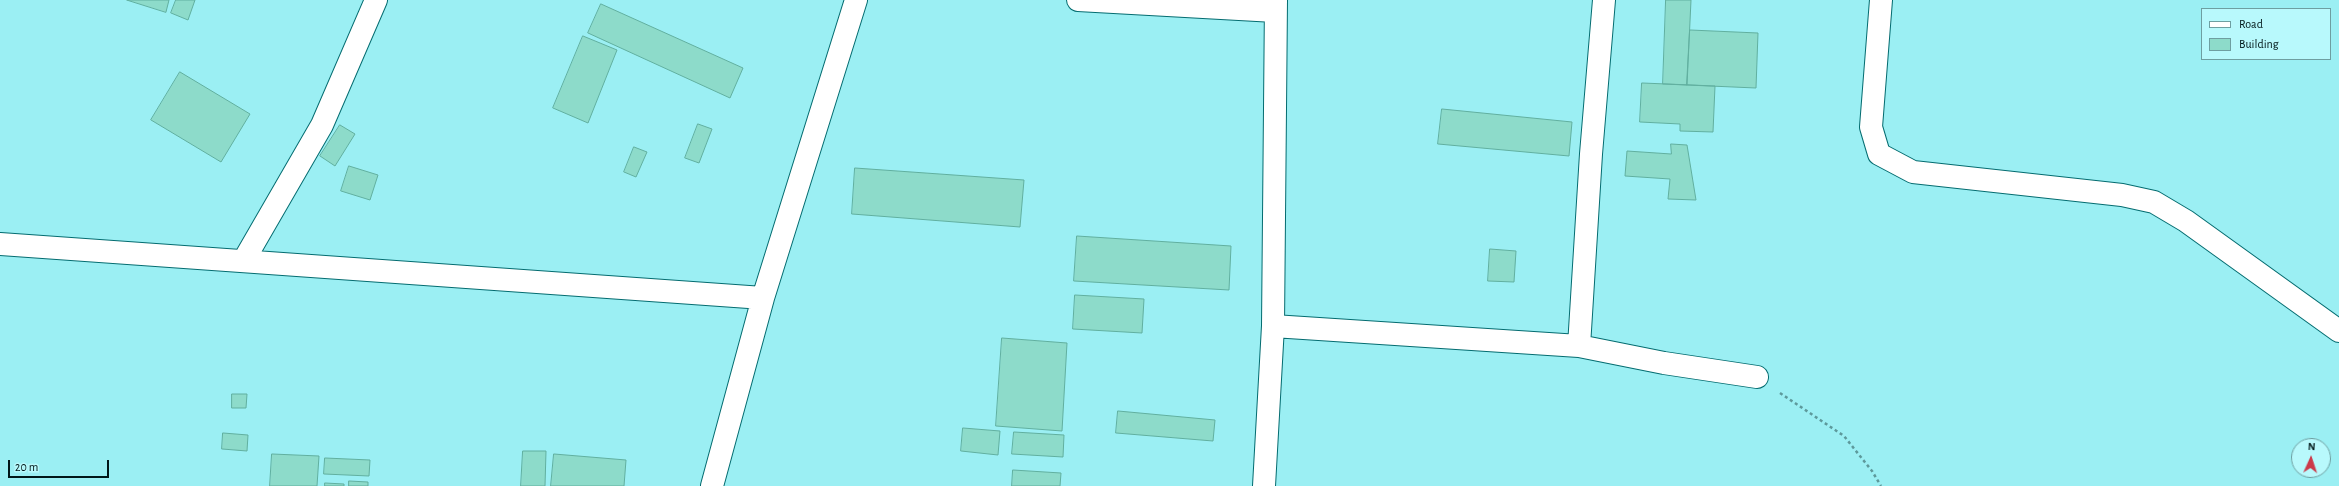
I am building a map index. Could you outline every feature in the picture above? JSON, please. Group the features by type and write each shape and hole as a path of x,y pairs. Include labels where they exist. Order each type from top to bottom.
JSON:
{"street":[{"path":"244,260 322,125 376,0"},
{"path":"712,486 764,298 856,0"},
{"path":"1078,0 1275,6 1272,326 1264,486"},
{"path":"1579,346 1591,154 1604,0"},
{"path":"1881,0 1871,127 1879,154 1913,172 2122,195 2154,202 2186,221 2339,331"},
{"path":"0,244 244,260 764,298"},
{"path":"1272,326 1579,346 1664,363 1757,377"}],"path":[{"path":"1757,377 1844,436 1872,471 1881,486"}],"building":[{"path":"127,0 169,0 166,12"},
{"path":"176,0 195,0 188,20 171,13"},
{"path":"1666,0 1691,0 1687,85 1663,84"},
{"path":"601,4 743,68 730,98 588,33"},
{"path":"1690,30 1758,33 1756,88 1687,85"},
{"path":"583,36 617,50 588,123 553,108"},
{"path":"180,72 250,114 221,162 151,120"},
{"path":"1642,83 1715,86 1713,132 1680,131 1680,124 1640,122"},
{"path":"1442,109 1572,122 1569,156 1438,144"},
{"path":"698,124 712,129 699,163 685,158"},
{"path":"340,125 355,134 335,166 320,156"},
{"path":"1671,144 1687,145 1696,200 1668,199 1670,179 1625,176 1627,151 1671,154"},
{"path":"634,147 647,152 636,177 624,172"},
{"path":"349,166 378,175 370,200 341,191"},
{"path":"855,168 1024,180 1020,227 852,214"},
{"path":"1077,236 1231,246 1229,290 1074,281"},
{"path":"1490,249 1516,251 1514,282 1488,281"},
{"path":"1075,295 1144,299 1142,333 1073,329"},
{"path":"1002,338 1067,343 1062,431 996,426"},
{"path":"232,394 247,394 246,408 232,408"},
{"path":"1118,411 1215,420 1213,441 1116,433"},
{"path":"963,428 1000,431 998,455 961,451"},
{"path":"1014,432 1064,435 1063,457 1012,454"},
{"path":"223,433 248,435 247,451 222,449"},
{"path":"523,451 546,451 545,486 521,486"},
{"path":"272,454 319,456 317,486 270,486"},
{"path":"554,454 626,460 624,486 551,486"},
{"path":"325,458 370,460 369,476 324,474"},
{"path":"1013,470 1061,473 1060,486 1012,486"},
{"path":"349,481 368,482 368,486 349,486"},
{"path":"325,483 344,484 344,486 325,486"}]}
